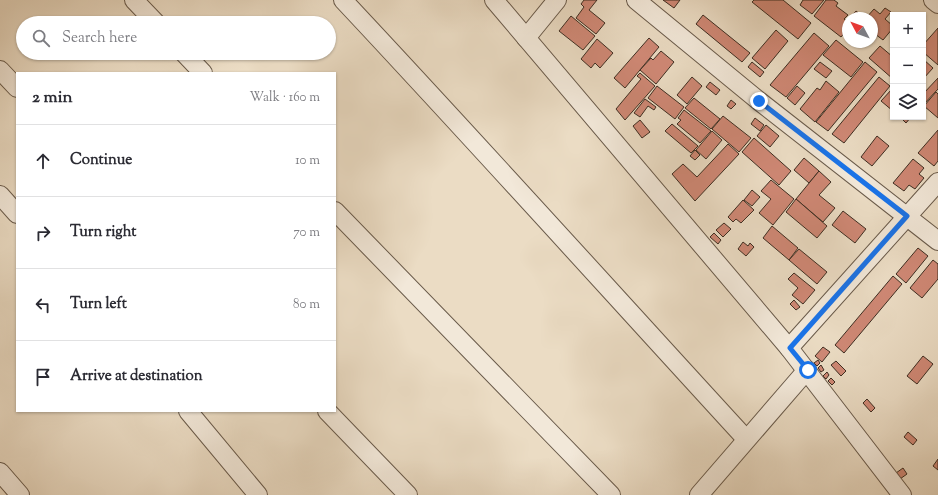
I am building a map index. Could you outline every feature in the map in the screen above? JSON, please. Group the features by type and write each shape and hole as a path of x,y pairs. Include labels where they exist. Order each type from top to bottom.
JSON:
{"street":[{"path":"134,0 149,16"},
{"path":"343,0 443,106 572,251 746,439"},
{"path":"494,0 790,348 902,495"},
{"path":"526,38 557,0"},
{"path":"636,0 759,101 938,241"},
{"path":"933,0 938,4"},
{"path":"191,60 203,72"},
{"path":"0,70 16,87"},
{"path":"790,348 938,182"},
{"path":"0,195 16,213"},
{"path":"336,213 611,495"},
{"path":"698,495 808,370"},
{"path":"189,412 258,495"},
{"path":"328,412 408,495"},
{"path":"0,472 20,495"}],"building":[{"path":"584,0 597,0 589,10 605,23 596,34 576,18 584,7 581,4"},
{"path":"663,0 680,0 674,8"},
{"path":"754,0 783,0 811,23 798,39 752,2"},
{"path":"803,0 824,0 812,14 800,5"},
{"path":"826,0 834,0 838,3 836,6 844,12 842,12 842,36 841,37 814,16"},
{"path":"885,8 891,12 885,19 890,23 890,32 883,40 878,36 878,12 880,14"},
{"path":"703,15 750,53 742,62 696,24"},
{"path":"571,16 595,36 583,50 559,31"},
{"path":"938,28 938,65 926,55 926,42"},
{"path":"776,30 788,41 765,69 752,58"},
{"path":"814,33 829,46 786,97 770,85"},
{"path":"649,38 659,47 625,88 614,78"},
{"path":"597,39 613,53 600,68 595,63 591,68 581,59"},
{"path":"836,40 842,45 842,48 846,48 863,62 851,77 823,55"},
{"path":"880,46 890,54 890,76 869,58"},
{"path":"661,51 674,62 656,84 640,70 651,58 653,60"},
{"path":"752,62 764,72 760,77 748,67"},
{"path":"820,62 832,71 826,78 814,69"},
{"path":"865,62 877,72 828,131 816,122"},
{"path":"926,62 933,68 926,76"},
{"path":"640,73 655,86 625,120 616,109 641,79 637,76"},
{"path":"692,77 702,86 687,104 677,95"},
{"path":"879,77 890,86 844,143 832,134"},
{"path":"938,78 938,89 926,102 926,91"},
{"path":"826,81 839,92 815,122 800,109 817,88 820,90"},
{"path":"710,82 720,90 716,95 706,87"},
{"path":"657,86 684,107 675,119 648,98"},
{"path":"797,86 805,93 795,105 787,98"},
{"path":"890,91 890,108 881,101"},
{"path":"936,92 938,94 938,118 926,108 926,104"},
{"path":"694,98 720,119 711,129 685,108"},
{"path":"645,99 656,107 654,110 648,106 640,117 634,113"},
{"path":"731,100 736,104 731,109 727,106"},
{"path":"684,110 711,131 700,143 677,124 681,120 678,118"},
{"path":"723,116 751,138 739,152 712,129"},
{"path":"755,118 764,125 760,131 751,124"},
{"path":"640,120 650,132 642,138 633,126"},
{"path":"672,124 698,146 691,153 665,131"},
{"path":"766,125 779,136 770,147 757,136"},
{"path":"938,130 938,161 934,166 918,153"},
{"path":"712,131 722,140 706,159 696,150"},
{"path":"877,136 889,146 872,166 861,157"},
{"path":"754,138 791,171 779,185 742,152"},
{"path":"728,144 739,154 695,201 672,174 683,164 697,177"},
{"path":"695,150 700,155 695,160 690,156"},
{"path":"804,158 819,171 809,183 794,170"},
{"path":"913,159 924,168 919,174 924,178 915,189 909,185 904,191 893,183"},
{"path":"819,171 831,182 819,195 835,208 823,222 796,199"},
{"path":"771,180 794,199 773,225 759,213 771,199 761,191"},
{"path":"752,190 760,197 752,206 744,200"},
{"path":"796,199 827,226 817,238 786,212"},
{"path":"743,200 754,210 741,223 736,219 733,222 728,217"},
{"path":"843,211 866,229 855,243 832,225"},
{"path":"724,223 731,229 723,237 716,230"},
{"path":"772,226 798,248 789,260 763,238"},
{"path":"714,233 721,240 718,244 710,237"},
{"path":"743,242 748,246 750,243 754,247 746,256 738,249"},
{"path":"918,248 928,256 906,283 896,274"},
{"path":"799,249 827,272 817,284 789,260"},
{"path":"933,260 938,264 938,279 922,298 910,288"},
{"path":"794,273 815,290 803,304 792,295 798,288 788,279"},
{"path":"893,276 902,284 844,353 835,345"},
{"path":"794,300 800,307 796,310 790,304"},
{"path":"823,347 830,352 822,362 815,356"},
{"path":"923,356 933,364 917,384 907,376"},
{"path":"818,360 820,363 817,366 814,363"},
{"path":"836,361 846,371 841,376 831,365"},
{"path":"821,365 824,370 821,372 818,368"},
{"path":"827,372 829,375 826,379 823,376"},
{"path":"831,378 835,382 832,385 828,381"},
{"path":"867,399 875,408 871,412 863,403"},
{"path":"908,432 917,440 913,445 904,437"},
{"path":"938,459 938,470 933,466"},
{"path":"903,468 907,474 900,479 896,473"}],"route":[{"path":"759,101 907,216 790,348 808,370"}]}
